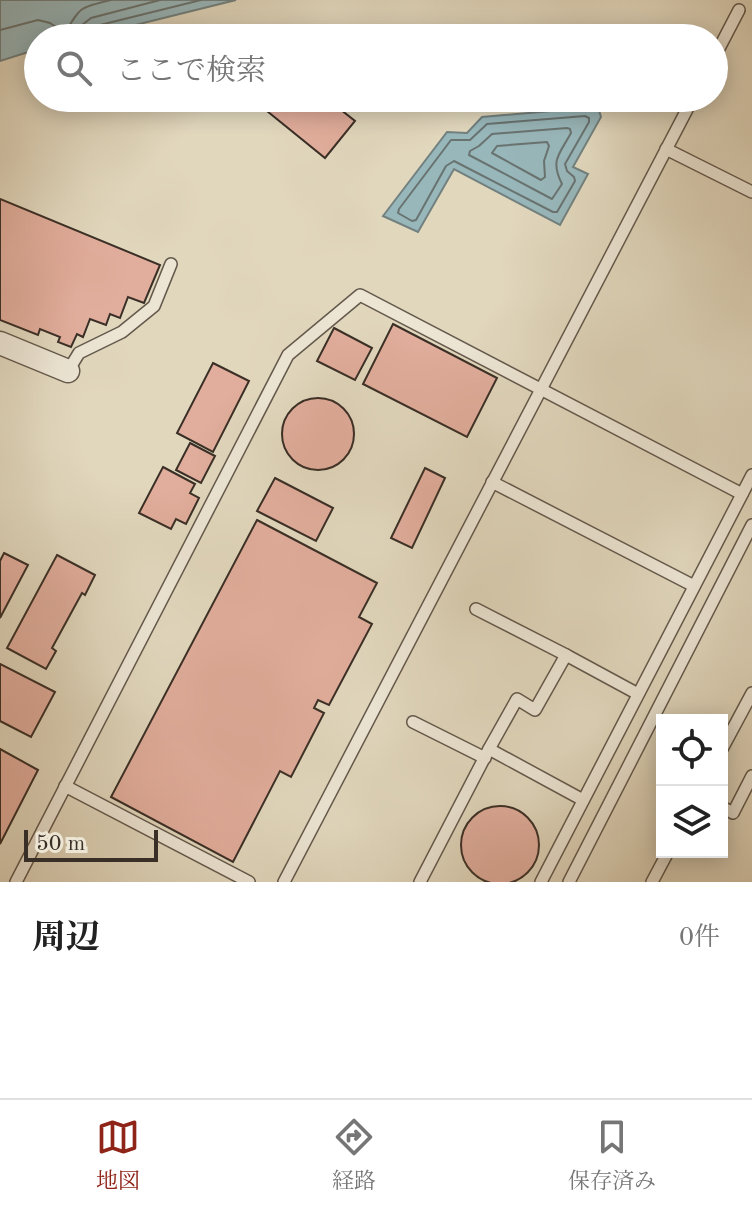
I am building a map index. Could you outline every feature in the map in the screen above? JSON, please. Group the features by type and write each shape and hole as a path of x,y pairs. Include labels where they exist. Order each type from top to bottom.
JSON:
{"street":[{"path":"0,343 68,371"}],"lane":[{"path":"728,31 739,10"},
{"path":"284,882 686,112"},
{"path":"666,149 752,192"},
{"path":"68,371 79,353 122,332 154,306 171,264"},
{"path":"16,882 288,355 360,295 742,494"},
{"path":"541,882 752,475"},
{"path":"492,482 694,586"},
{"path":"574,880 752,525"},
{"path":"476,609 638,694"},
{"path":"420,882 517,699 535,710 566,655"},
{"path":"728,738 752,693"},
{"path":"413,722 583,800"},
{"path":"728,810 733,813 752,776"},
{"path":"65,786 249,882"},
{"path":"652,882 665,858"}],"water":[{"path":"0,0 236,0 139,24 24,24 24,53 0,61"},
{"path":"540,112 600,112 601,117 573,167 588,174 560,225 454,169 418,232 383,216 447,132 467,133 482,117"}],"building":[{"path":"268,112 344,112 355,121 325,158"},
{"path":"0,199 160,265 144,303 128,297 120,318 110,314 106,325 90,319 83,337 77,334 71,347 58,342 60,337 40,329 38,335 0,320"},
{"path":"393,324 497,378 467,437 363,384"},
{"path":"334,328 372,348 355,380 317,361"},
{"path":"213,363 249,381 213,452 177,433"},
{"path":"318,398 338,404 348,414 354,434 348,454 338,464 318,470 298,464 288,454 282,434 288,414 298,404"},
{"path":"190,443 215,456 201,483 176,470"},
{"path":"163,467 195,484 190,493 199,498 186,524 176,519 171,529 139,513"},
{"path":"425,468 445,478 412,548 391,538"},
{"path":"275,478 333,508 316,541 257,511"},
{"path":"257,520 377,583 359,617 372,624 329,705 318,700 314,708 324,713 291,777 280,771 233,862 111,797"},
{"path":"4,553 28,565 0,618 0,561"},
{"path":"57,555 95,575 52,648 56,651 46,669 7,648"},
{"path":"0,664 55,692 31,737 0,721"},
{"path":"0,749 38,770 0,844"},
{"path":"492,807 508,807 522,812 533,823 538,837 538,853 533,867 522,878 512,882 488,882 478,878 467,867 462,853 462,837 467,823 478,812"}]}
